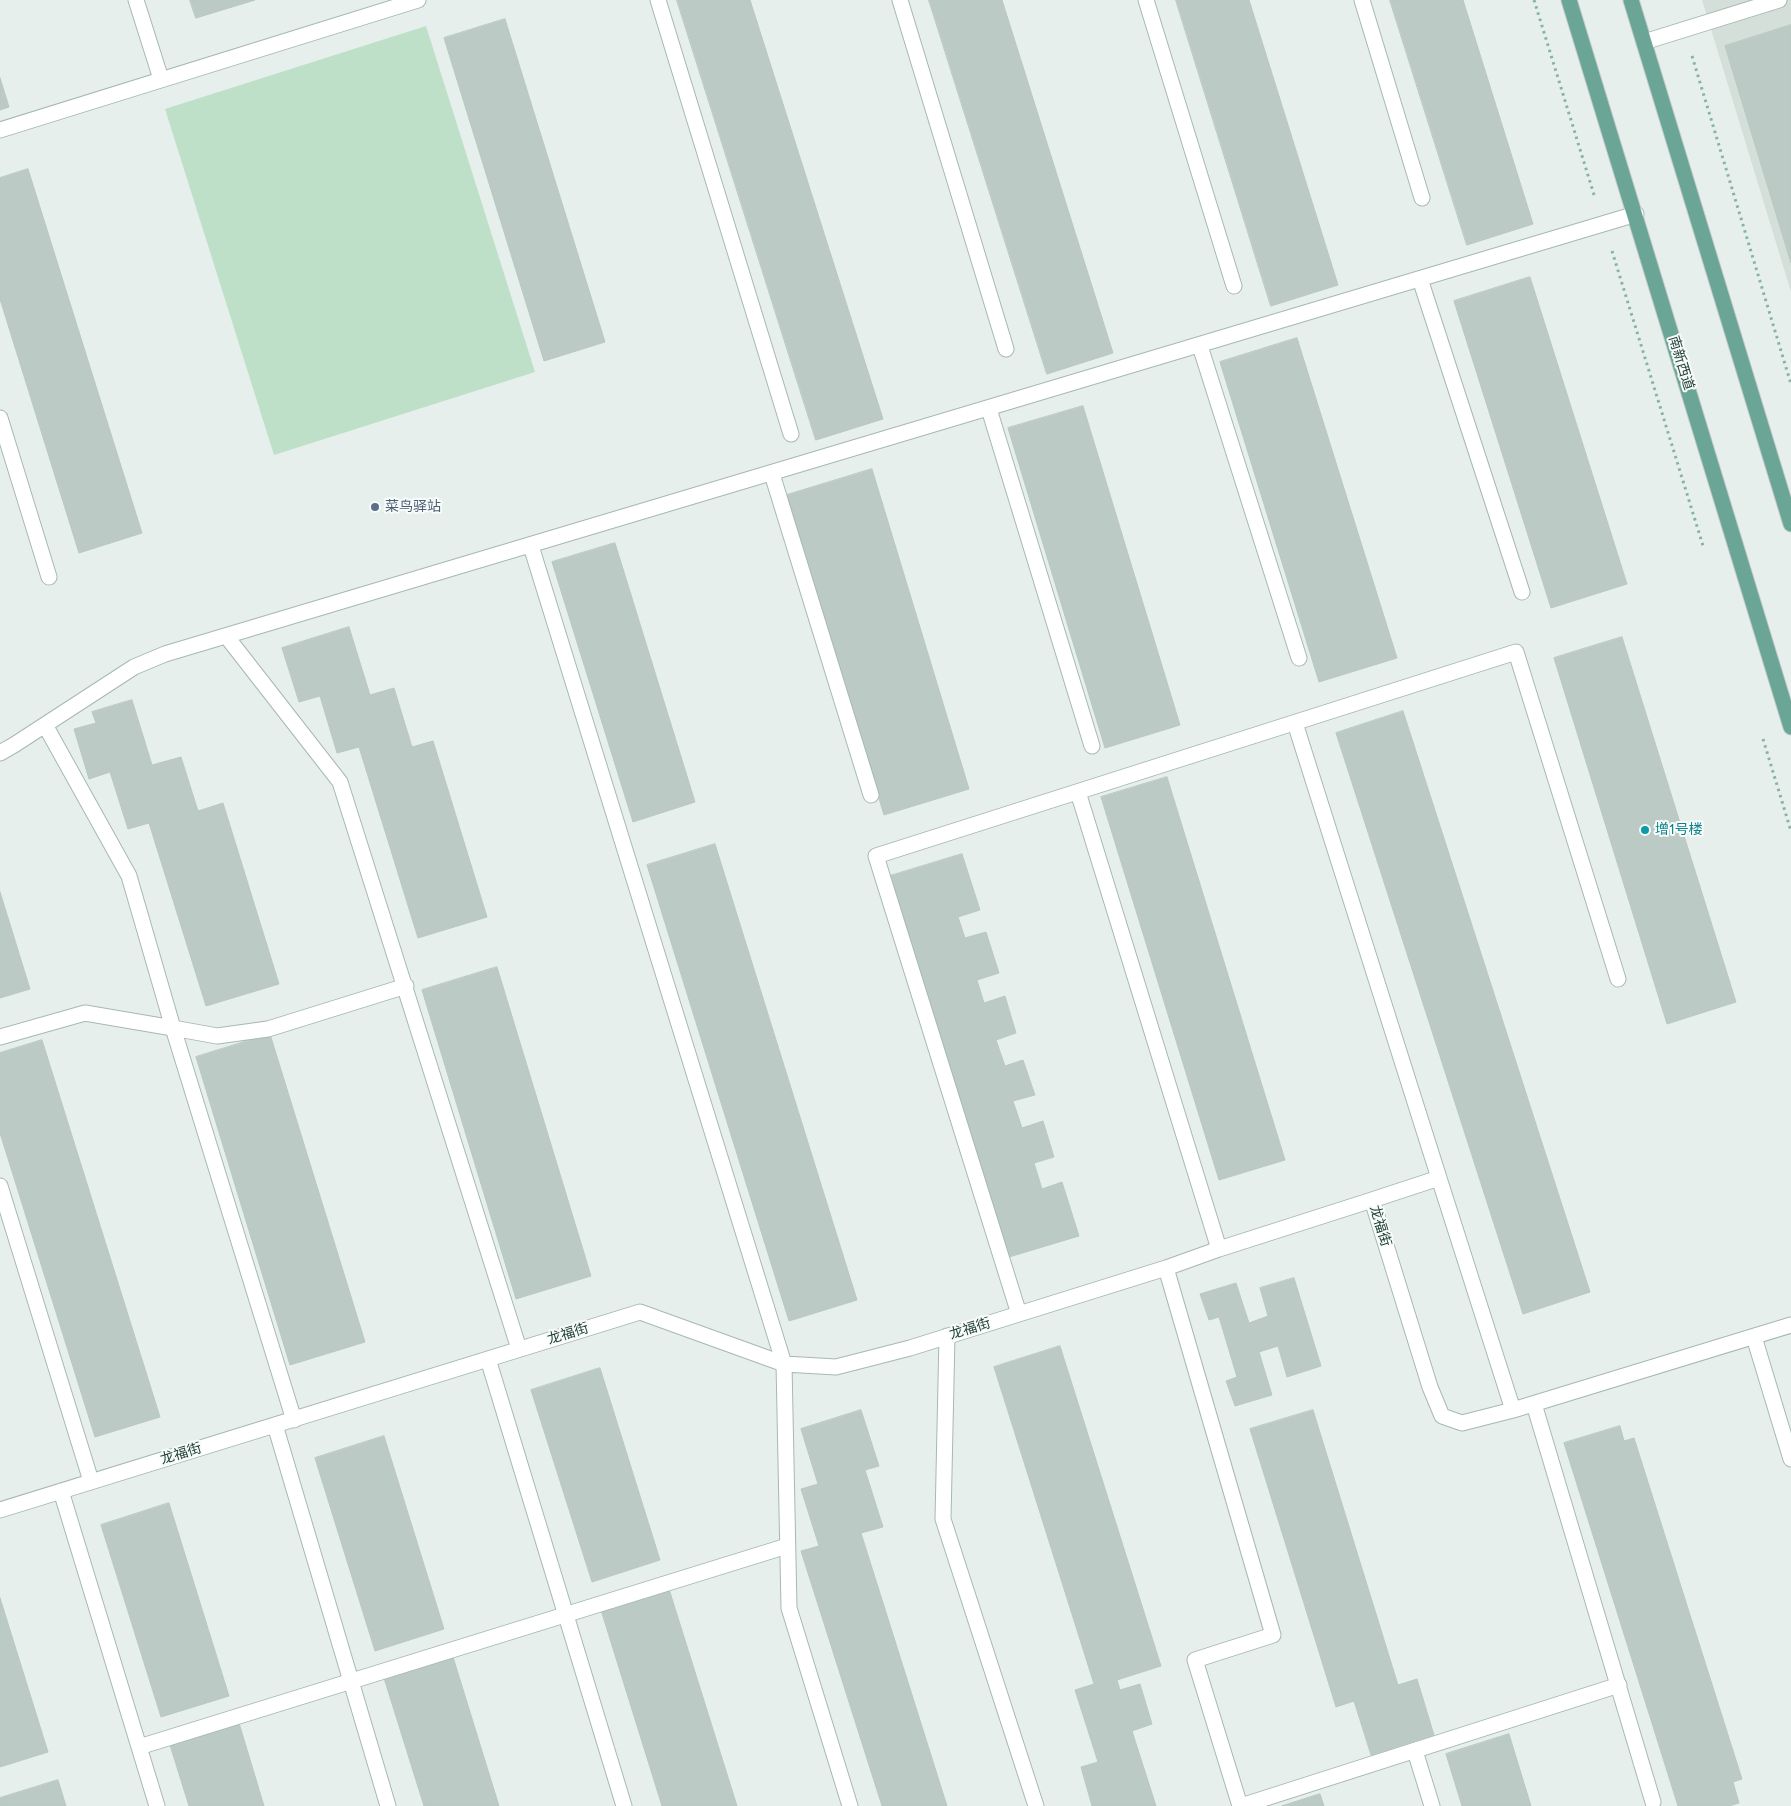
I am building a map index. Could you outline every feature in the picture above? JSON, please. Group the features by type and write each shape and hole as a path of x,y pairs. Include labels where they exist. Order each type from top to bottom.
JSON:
{"main road":[{"name":"南新西道","path":"1570,0 1791,727"},
{"path":"1631,0 1791,524"}],"street":[{"path":"136,0 161,79"},
{"path":"0,130 399,3 418,0"},
{"path":"658,0 791,434"},
{"path":"900,0 1006,349"},
{"path":"1146,0 1234,286"},
{"path":"1362,0 1422,198"},
{"path":"1644,42 1779,0"},
{"path":"0,753 134,667 165,654 1200,346 1636,214"},
{"path":"1420,279 1522,592"},
{"path":"1200,346 1298,658"},
{"path":"989,408 1092,746"},
{"path":"0,418 49,577"},
{"path":"772,474 871,795"},
{"path":"531,546 784,1364 789,1608 850,1806"},
{"path":"227,637 340,782 520,1349"},
{"path":"1019,1314 876,856 1516,652 1618,979"},
{"path":"1295,723 1513,1410"},
{"path":"45,725 129,876 173,1028 294,1420"},
{"path":"1078,792 1218,1248"},
{"path":"0,1037 85,1014 217,1036 268,1029 406,986"},
{"path":"1372,1200 1439,1178"},
{"path":"0,1186 91,1481"},
{"name":"龙福街","path":"0,1510 640,1312 784,1364 836,1367 1019,1314 1166,1268 1218,1248 1372,1200 1430,1387 1442,1416 1462,1423 1534,1404 1791,1325"},
{"path":"1166,1268 1273,1635 1195,1660 1241,1806 1619,1685"},
{"path":"947,1336 943,1519 1036,1806"},
{"path":"1754,1336 1791,1459"},
{"path":"488,1359 624,1806"},
{"path":"1534,1404 1653,1802"},
{"path":"274,1425 388,1806"},
{"path":"61,1491 156,1806"},
{"path":"139,1748 787,1546"},
{"path":"1415,1751 1432,1806"}],"path":[{"path":"1534,0 1706,555"},
{"path":"1684,29 1791,384"},
{"path":"1762,736 1791,831"}],"shaded area":[{"path":"1702,0 1791,0 1791,292 1714,39"}],"green space":[{"path":"426,26 535,372 274,455 165,109"}],"building":[{"path":"190,0 255,0 196,18"},
{"path":"677,0 750,0 883,419 816,440"},
{"path":"929,0 1002,0 1113,353 1047,374"},
{"path":"1176,0 1249,0 1338,285 1271,306"},
{"path":"1390,0 1463,0 1533,224 1467,245"},
{"path":"505,19 605,342 544,361 444,38"},
{"path":"1791,25 1791,263 1725,46"},
{"path":"0,78 9,107 0,110"},
{"path":"28,169 142,533 79,553 0,299 0,178"},
{"path":"1530,277 1627,584 1551,608 1454,301"},
{"path":"1297,338 1397,658 1319,682 1220,362"},
{"path":"1083,406 1180,725 1105,748 1008,428"},
{"path":"872,469 969,789 884,815 787,495"},
{"path":"615,543 695,802 633,822 552,562"},
{"path":"349,627 370,695 394,688 412,747 433,741 487,917 418,938 359,747 337,753 320,696 299,702 282,648"},
{"name":"增1号楼","path":"1622,637 1736,1002 1667,1024 1554,658"},
{"path":"132,700 152,765 181,757 198,811 223,803 279,984 206,1006 149,823 128,829 110,772 89,779 74,729 96,723 92,712"},
{"path":"1403,711 1590,1292 1523,1314 1336,733"},
{"path":"1167,777 1285,1160 1219,1180 1101,797"},
{"path":"715,844 857,1300 789,1321 647,865"},
{"path":"962,854 980,910 958,917 965,938 986,932 999,973 977,980 984,1003 1005,996 1016,1033 996,1040 1005,1066 1023,1060 1035,1095 1013,1101 1022,1128 1043,1121 1054,1157 1034,1163 1042,1189 1062,1182 1079,1236 1009,1257 890,876"},
{"path":"0,892 30,989 0,998"},
{"path":"497,967 591,1276 516,1299 422,990"},
{"path":"270,1034 365,1342 290,1365 196,1057"},
{"path":"42,1040 160,1417 95,1437 0,1133 0,1053"},
{"path":"1294,1278 1321,1366 1287,1377 1278,1346 1259,1352 1272,1395 1235,1406 1226,1381 1237,1377 1219,1317 1209,1320 1200,1294 1236,1283 1249,1323 1268,1316 1260,1288"},
{"path":"1060,1346 1161,1666 1117,1680 1120,1690 1140,1684 1152,1724 1132,1731 1156,1806 1092,1806 1081,1767 1098,1762 1075,1690 1094,1684 994,1367"},
{"path":"600,1368 660,1560 592,1582 531,1390"},
{"path":"861,1410 879,1466 865,1470 883,1527 861,1533 947,1806 882,1806 801,1551 819,1546 801,1489 818,1484 801,1429"},
{"path":"1313,1410 1398,1685 1417,1679 1434,1735 1371,1755 1354,1701 1336,1707 1250,1429"},
{"path":"1620,1426 1624,1441 1634,1438 1742,1779 1733,1782 1739,1803 1729,1806 1678,1806 1564,1443"},
{"path":"384,1436 444,1629 375,1651 315,1458"},
{"path":"169,1503 229,1696 161,1717 101,1525"},
{"path":"669,1589 737,1806 662,1806 601,1610"},
{"path":"0,1598 48,1752 0,1767"},
{"path":"453,1657 499,1806 424,1806 384,1678"},
{"path":"239,1723 264,1806 189,1806 170,1745"},
{"path":"1509,1734 1531,1806 1462,1806 1446,1754"},
{"path":"58,1780 66,1806 0,1806 0,1798"},
{"path":"1320,1794 1324,1806 1282,1806"}],"place":[{"name":"菜鸟驿站","path":"375,507"},
{"name":"增1号楼","path":"1645,830"}]}
